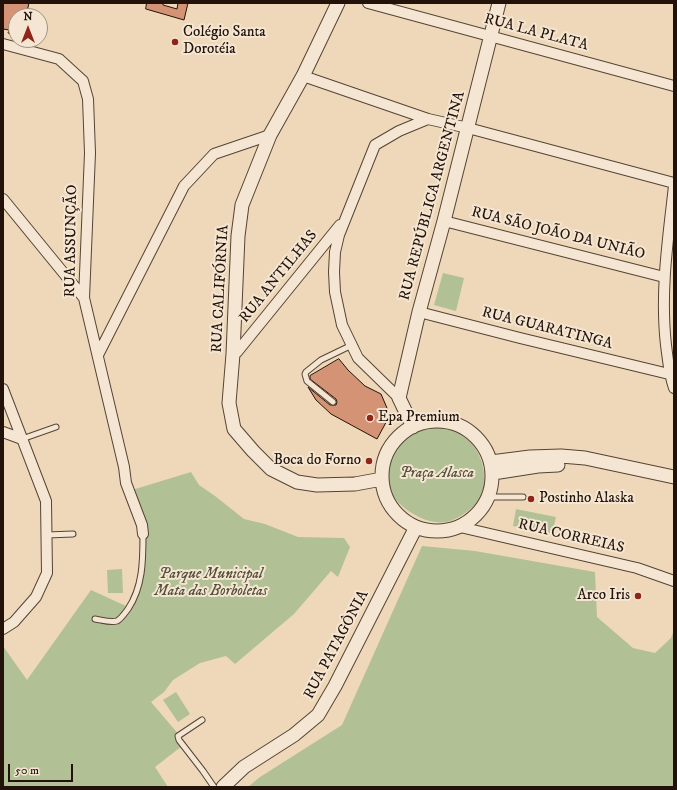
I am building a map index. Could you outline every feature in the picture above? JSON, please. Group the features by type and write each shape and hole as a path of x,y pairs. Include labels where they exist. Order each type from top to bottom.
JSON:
{"street":[{"name":"RUA CALIFÓRNIA","path":"338,3 303,76 270,135 242,205 238,236 234,354 229,403 234,429 271,469 297,482 317,485 356,484 382,479"},
{"name":"RUA LA PLATA","path":"368,3 674,86"},
{"name":"RUA REPÚBLICA ARGENTINA","path":"399,398 419,312 468,128 498,3"},
{"name":"RUA ASSUNÇÃO","path":"3,44 59,59 83,81 88,99 90,153 84,298 124,467 126,483 142,525 143,534"},
{"path":"303,76 428,119 468,128 674,184 664,276 663,324 669,374 674,388"},
{"path":"413,427 399,398 358,358 342,325 335,292 334,272 336,247 339,235 375,145 399,131 428,119"},
{"path":"98,355 184,186 214,154 270,135"},
{"path":"3,199 84,298"},
{"name":"RUA ANTILHAS","path":"234,354 346,218"},
{"name":"RUA SÃO JOÃO DA UNIÃO","path":"444,221 664,276"},
{"name":"RUA GUARATINGA","path":"419,312 669,374"},
{"path":"3,389 46,500 47,535 47,573 36,597 14,622 3,629"},
{"path":"428,422 445,422 460,426 474,435 484,447 492,467 492,485 489,497 482,509 472,519 460,527 445,531 430,531 416,527 403,519 392,508 385,494 382,479 383,468 390,448 396,440 413,427 428,422"},
{"path":"3,432 22,439"},
{"path":"492,467 530,457 561,456 585,458 674,477"},
{"path":"492,467 584,465 604,468 674,486"},
{"name":"RUA PATAGÔNIA","path":"224,787 244,767 294,735 318,715 335,686 416,527"},
{"name":"RUA CORREIAS","path":"460,527 637,568 674,581"}],"lane":[{"path":"333,402 308,381 305,374 321,360 352,345"},
{"path":"22,439 56,427"},
{"path":"489,497 523,497"},
{"path":"47,535 73,534"},
{"path":"95,619 106,621 118,620 130,606 140,584 143,558 143,534"},
{"path":"202,720 178,736 179,740 214,787"}],"green space":[{"path":"443,273 464,278 456,311 434,305"},
{"name":"Praça Alasca","path":"437,427 463,436 475,447 482,463 485,480 482,495 479,500 463,515 451,521 445,522 432,522 410,512 397,501 391,491 388,480 390,463 397,448 402,442 413,434"},
{"name":"Parque Municipal Mata das Borboletas","path":"191,472 199,485 244,519 265,524 298,537 344,538 350,547 338,577 331,571 294,614 235,664 226,656 200,663 173,680 164,692 151,702 186,743 155,767 168,787 3,787 3,646 27,680 91,590 126,606 133,591 140,563 139,535 132,490"},
{"path":"516,509 556,517 552,534 513,526"},
{"path":"422,546 475,551 595,572 597,617 633,648 655,653 671,638 674,630 674,787 248,787 260,777 342,725"},
{"path":"122,569 123,593 108,593 107,570"},
{"path":"176,692 190,714 178,722 163,700"}],"building":[{"path":"3,3 29,3 28,8 8,8 8,30 3,29"},
{"path":"147,3 163,3 163,5 177,9 178,3 188,3 184,20 146,9"},
{"path":"339,359 365,386 381,394 390,415 377,439 331,414 316,400 308,387 330,405 336,405 336,399 310,379 310,376"}],"place":[{"name":"Colégio Santa Dorotéia","path":"175,42"},
{"name":"Epa Premium","path":"370,418"},
{"name":"Boca do Forno","path":"369,461"},
{"name":"Postinho Alaska","path":"531,499"},
{"name":"Arco Iris","path":"638,596"}]}
